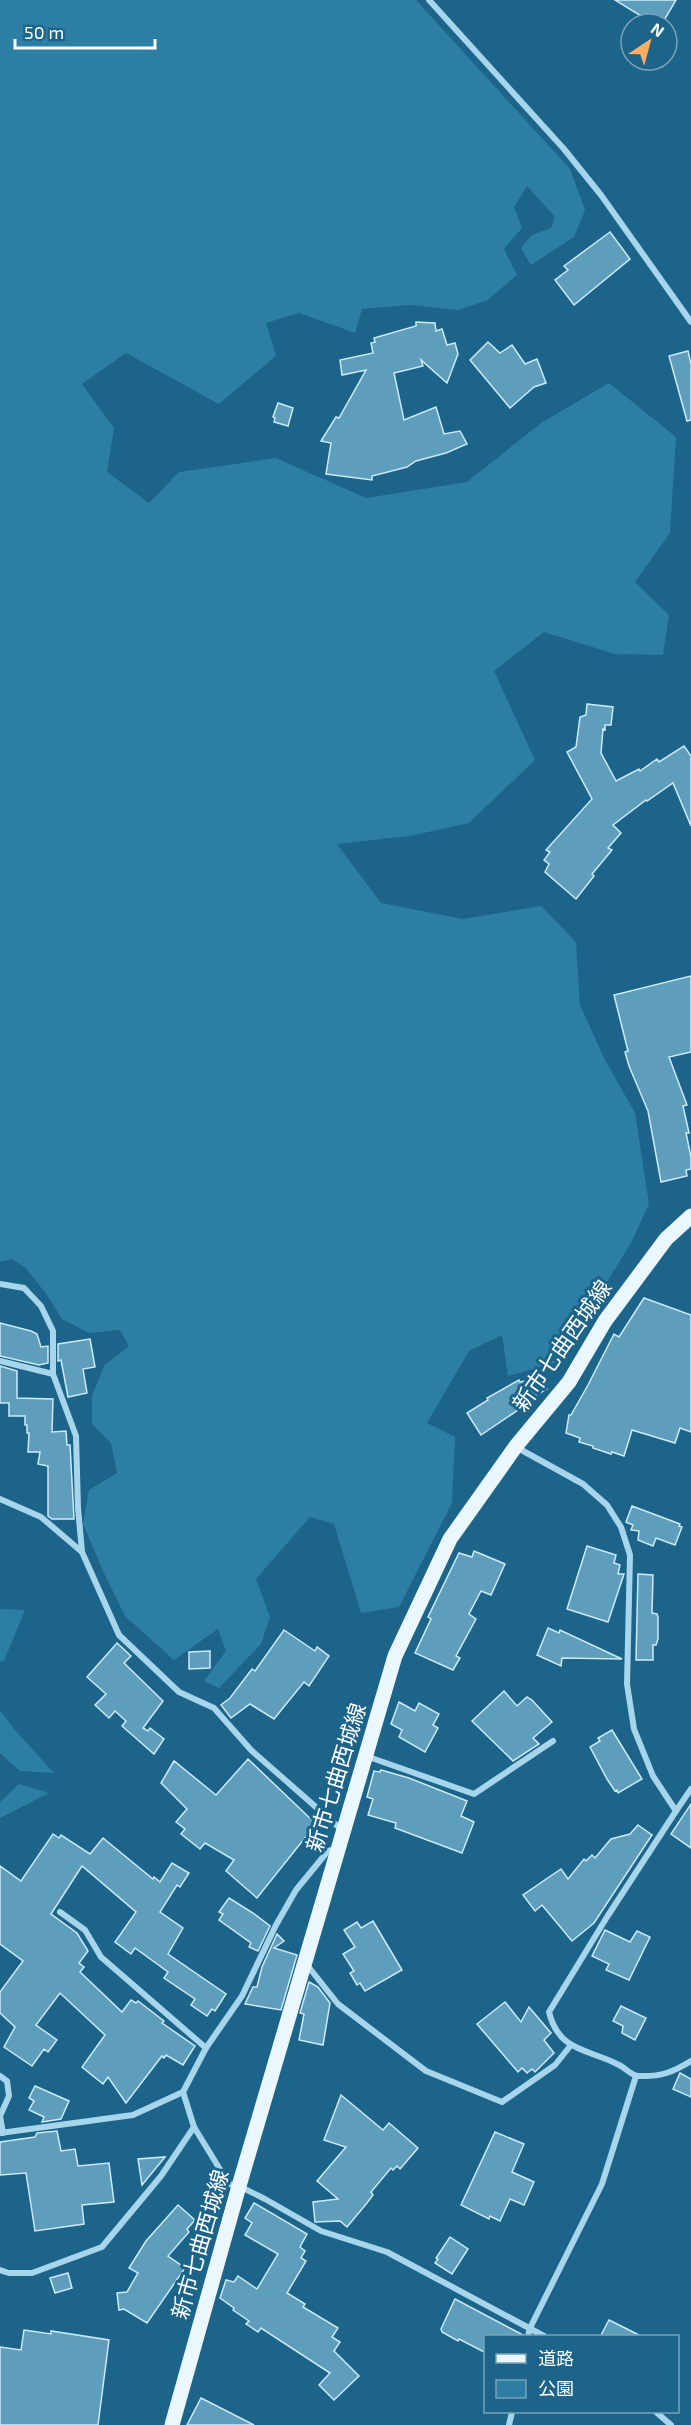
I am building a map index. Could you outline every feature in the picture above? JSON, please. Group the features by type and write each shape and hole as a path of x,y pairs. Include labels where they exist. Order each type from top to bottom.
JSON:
{"main road":[{"name":"新市七曲西城線","path":"172,2425 239,2186 395,1656 450,1539 516,1446 568,1382 605,1321 666,1239 691,1216"}],"street":[{"path":"429,0 601,195 691,322"},
{"path":"0,1284 24,1288 40,1306 52,1331 53,1374 76,1436 82,1552 119,1635 179,1692 214,1708 251,1750 343,1831"},
{"path":"0,1362 53,1374"},
{"path":"516,1446 583,1484 607,1505 621,1527 630,1555 627,1684 634,1729 653,1776 676,1811"},
{"path":"0,1499 41,1517 82,1552"},
{"path":"365,1756 474,1794 553,1741"},
{"path":"691,1789 607,1917 549,2012 552,2024 571,2045 619,2064 636,2076 670,2074 691,2061"},
{"path":"0,2076 7,2080 9,2096 0,2116 1,2133 133,2115 183,2092 206,2048 242,1996 276,1924 296,1890 328,1851 337,1849"},
{"path":"60,1912 86,1930 101,1957 206,2048"},
{"path":"305,1962 338,2004 426,2071 502,2102 555,2065 571,2045"},
{"path":"528,2335 602,2184 636,2076"},
{"path":"183,2092 194,2127 229,2184 239,2186 321,2231 387,2252 541,2335"},
{"path":"0,2270 9,2273 32,2273 102,2247 161,2176 194,2127"},
{"path":"657,2413 671,2425"}],"green space":[{"path":"0,0 416,0 570,169 585,210 574,237 531,265 521,248 532,235 551,228 555,217 527,186 514,207 522,228 504,249 517,275 488,300 458,310 411,305 362,309 355,333 299,313 266,323 276,356 219,404 126,353 82,384 114,428 107,472 149,503 179,472 276,458 366,498 467,482 541,423 609,383 676,437 670,533 635,582 669,615 663,655 615,654 544,632 494,671 535,760 469,823 410,836 337,844 381,903 463,919 541,906 576,942 580,1005 604,1058 635,1113 649,1204 631,1243 558,1362 508,1376 502,1335 469,1351 427,1423 455,1437 452,1503 399,1607 361,1613 334,1524 310,1517 256,1579 270,1617 261,1644 219,1688 204,1681 226,1651 218,1629 174,1660 125,1616 83,1524 89,1490 117,1473 111,1443 92,1424 92,1396 104,1366 129,1346 120,1330 89,1333 62,1319 26,1268 12,1259 0,1262"},
{"path":"0,1609 25,1610 4,1661 0,1662"},
{"path":"0,1710 54,1773 20,1771 0,1753"},
{"path":"19,1784 49,1793 0,1818 0,1802"}],"building":[{"path":"615,0 676,0 669,12 634,12"},
{"path":"610,232 630,259 574,305 555,280 568,270 564,266"},
{"path":"416,322 435,323 436,331 442,329 447,345 455,343 458,354 447,383 421,360 423,366 394,373 404,420 436,407 444,434 460,431 467,444 446,453 416,461 407,467 372,476 372,480 326,474 331,443 321,441 336,417 339,418 366,370 342,375 340,360 373,353 371,343 375,342 374,338 416,326"},
{"path":"488,342 500,353 512,345 525,364 537,359 546,383 534,387 510,408 470,360"},
{"path":"688,351 691,364 691,420 687,421 669,356"},
{"path":"278,403 293,408 288,426 274,422 273,417"},
{"path":"587,704 613,707 611,725 605,725 605,730 603,729 601,753 616,781 639,769 640,771 657,759 659,762 684,746 691,756 691,826 673,783 613,825 621,833 608,848 612,850 592,874 594,876 576,899 545,872 549,864 544,860 550,852 546,850 592,799 567,752 576,747 580,717 586,715"},
{"path":"691,976 691,1052 669,1057 687,1105 683,1106 689,1133 686,1133 691,1169 686,1170 687,1176 661,1182 648,1111 629,1066 625,1052 628,1051 614,995"},
{"path":"644,1298 691,1315 691,1432 680,1428 675,1443 632,1430 624,1456 612,1452 611,1454 579,1442 580,1438 566,1433 569,1415 588,1385 614,1334 619,1337"},
{"path":"0,1323 37,1334 41,1347 48,1346 48,1363 39,1365 0,1356"},
{"path":"90,1339 95,1367 83,1369 87,1393 68,1397 61,1360 58,1361 58,1344"},
{"path":"0,1366 17,1371 17,1398 53,1399 52,1432 66,1431 67,1445 70,1445 74,1519 52,1519 48,1516 48,1466 38,1464 40,1452 28,1452 29,1433 25,1425 25,1416 9,1416 9,1403 0,1403"},
{"path":"542,1378 547,1389 515,1407 521,1408 481,1435 467,1413 488,1400 487,1398 519,1380 520,1382"},
{"path":"632,1506 680,1524 679,1526 682,1527 675,1545 656,1538 653,1546 638,1540 639,1531 631,1530 633,1525 626,1522"},
{"path":"587,1546 616,1555 614,1563 620,1565 618,1574 624,1574 608,1622 567,1609"},
{"path":"474,1551 505,1564 491,1595 481,1591 469,1614 476,1619 456,1656 460,1658 453,1670 415,1653 431,1619 428,1617 459,1553 472,1557"},
{"path":"638,1574 653,1575 652,1613 657,1614 658,1617 658,1639 656,1645 653,1645 653,1660 636,1660"},
{"path":"548,1628 559,1633 560,1630 622,1659 562,1658 561,1666 537,1655"},
{"path":"284,1630 315,1651 317,1647 329,1656 309,1686 304,1682 274,1719 250,1704 231,1718 221,1705 230,1698 252,1669 255,1671"},
{"path":"117,1643 131,1656 124,1663 163,1701 143,1728 148,1731 150,1728 164,1739 154,1754 122,1726 126,1721 115,1711 109,1718 95,1705 106,1694 87,1677"},
{"path":"210,1651 210,1668 189,1669 189,1652"},
{"path":"504,1691 517,1706 527,1697 532,1700 552,1722 533,1738 539,1744 513,1761 472,1721"},
{"path":"399,1702 415,1711 419,1703 439,1714 433,1725 438,1728 425,1752 399,1737 402,1730 391,1724"},
{"path":"612,1730 642,1779 618,1793 607,1779 590,1747 600,1741 598,1738"},
{"path":"248,1759 316,1824 257,1898 226,1871 234,1860 205,1843 200,1849 181,1834 185,1829 176,1822 187,1809 161,1783 174,1761 216,1795"},
{"path":"381,1770 409,1778 467,1801 461,1816 474,1822 462,1853 395,1828 396,1823 368,1815 373,1799 367,1797 374,1771 380,1772"},
{"path":"691,1804 691,1848 671,1834"},
{"path":"638,1825 652,1835 594,1923 572,1941 542,1905 535,1911 523,1895 561,1869 568,1879 584,1859 586,1861 592,1855 595,1858 611,1839 630,1834"},
{"path":"53,1834 59,1838 61,1835 90,1854 103,1838 153,1879 154,1877 160,1882 172,1863 189,1873 180,1887 177,1885 160,1912 183,1928 168,1954 226,1994 215,2011 212,2009 207,2016 191,2005 195,1999 164,1978 168,1972 135,1948 131,1954 115,1942 136,1912 82,1866 51,1914 77,1933 88,1951 79,1963 84,1967 80,1972 122,2012 131,2000 136,2003 138,2001 164,2021 162,2023 195,2046 183,2065 166,2055 164,2058 162,2056 126,2103 108,2077 103,2084 82,2067 105,2035 60,1993 36,2025 57,2040 48,2052 44,2049 32,2066 4,2047 15,2027 0,2013 0,1992 23,1961 0,1944 0,1866 21,1881"},
{"path":"229,1898 270,1926 258,1951 249,1947 251,1943 219,1920 223,1914 219,1912"},
{"path":"373,1921 402,1970 365,1991 360,1983 357,1985 350,1973 354,1971 343,1954 355,1947 344,1930 357,1922 361,1928"},
{"path":"605,1930 630,1942 637,1931 650,1937 629,1980 606,1970 609,1964 592,1956"},
{"path":"277,1934 284,1941 274,1948 297,1955 281,2010 245,2004 253,1987 257,1987 262,1967"},
{"path":"309,1982 318,1987 330,2003 323,2045 299,2040 304,2014 300,2013"},
{"path":"505,2002 521,2022 529,2007 551,2033 544,2040 554,2053 535,2072 532,2069 527,2073 522,2068 518,2072 477,2024"},
{"path":"621,2006 646,2018 635,2040 622,2033 623,2026 613,2021"},
{"path":"680,2073 691,2079 691,2097 673,2089"},
{"path":"35,2086 69,2101 61,2119 42,2122 44,2117 29,2110 34,2101 29,2098"},
{"path":"341,2095 383,2130 389,2123 418,2148 400,2169 397,2166 393,2170 391,2168 347,2227 340,2221 315,2222 313,2202 338,2199 317,2181 346,2147 324,2140"},
{"path":"57,2131 61,2151 75,2149 78,2166 109,2163 114,2202 82,2205 84,2224 35,2231 26,2173 0,2175 0,2142 35,2137 37,2133"},
{"path":"495,2132 524,2144 512,2172 534,2182 524,2205 510,2199 500,2221 490,2216 489,2219 461,2205"},
{"path":"165,2157 142,2185 138,2159"},
{"path":"254,2203 307,2234 300,2247 305,2251 301,2258 306,2261 287,2293 305,2304 303,2307 338,2328 332,2337 340,2342 334,2351 359,2376 334,2400 319,2385 330,2373 261,2328 258,2332 246,2324 249,2321 220,2298 226,2280 234,2282 238,2276 257,2289 278,2254 245,2235 252,2223 245,2218"},
{"path":"178,2205 195,2220 187,2229 189,2232 168,2256 185,2268 147,2323 124,2309 119,2310 117,2293 127,2292 138,2273 129,2268 146,2241"},
{"path":"450,2237 468,2249 452,2274 435,2263"},
{"path":"68,2273 72,2288 55,2293 50,2278"},
{"path":"455,2299 523,2335 484,2335 484,2352 459,2339 458,2341 442,2332 441,2329"},
{"path":"609,2320 639,2335 601,2335"},
{"path":"24,2330 51,2334 51,2331 109,2340 98,2425 0,2425 0,2347 21,2350"},
{"path":"201,2398 254,2425 187,2425"}]}
